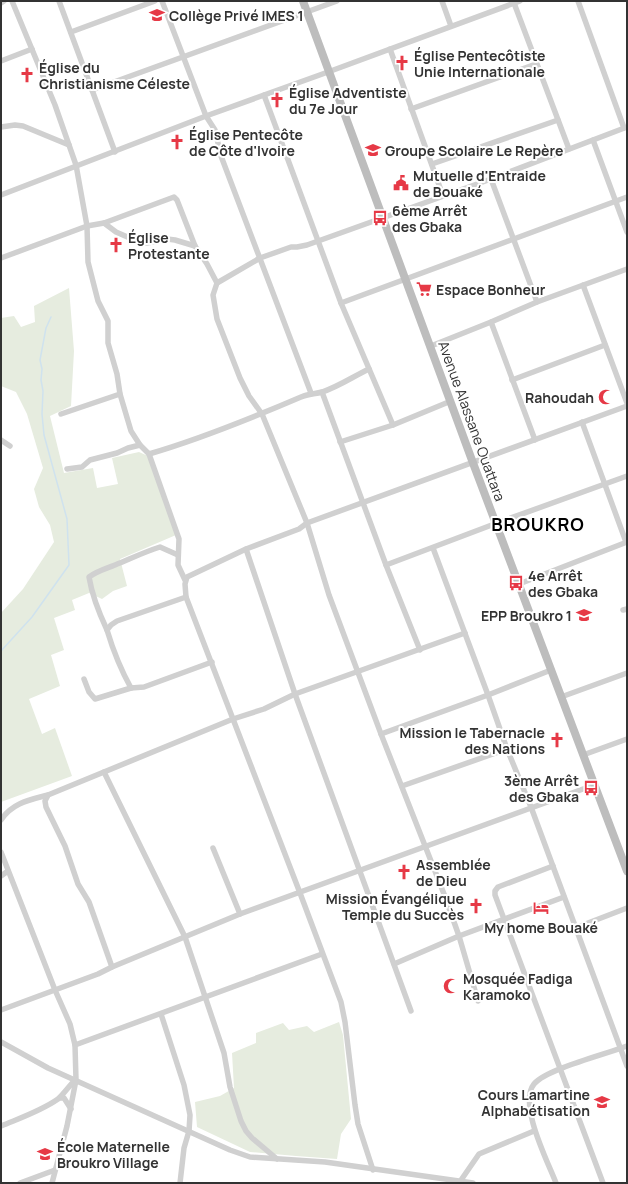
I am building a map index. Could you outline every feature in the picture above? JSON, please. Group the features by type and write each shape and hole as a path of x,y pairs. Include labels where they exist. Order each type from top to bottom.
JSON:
{"street":[{"path":"12,1 55,105 76,165 87,226 88,262 98,301 108,321 108,343 117,374 120,394 131,431 140,445 150,454 179,539 178,564 185,580 186,597 341,1002 345,1022 358,1124 373,1170"},
{"path":"59,1 115,152"},
{"path":"71,32 155,1"},
{"path":"162,1 206,116 216,130 221,156 312,393"},
{"name":"Avenue Alassane Ouattara","path":"303,1 473,463 627,869"},
{"path":"92,90 337,1"},
{"path":"442,1 451,26"},
{"path":"478,1001 459,936 444,894 381,734 329,595 307,523 262,414 240,378 217,320 213,295 217,283 260,258 291,247 297,247 319,240 491,179 626,128 578,1"},
{"path":"1,195 206,116 517,2 536,64 569,149"},
{"path":"1,61 32,49"},
{"path":"390,49 443,196"},
{"path":"411,109 536,64"},
{"path":"264,95 319,240 341,303 393,425"},
{"path":"432,164 558,120"},
{"path":"1,127 15,125 23,126 69,145"},
{"path":"593,140 627,232"},
{"path":"491,179 537,302"},
{"path":"1,258 87,226 104,223 174,197 177,200 195,246 217,283"},
{"path":"341,303 627,197"},
{"path":"104,223 116,232 138,242 147,243 175,240 195,246"},
{"path":"431,346 537,302 627,269"},
{"path":"583,285 627,403"},
{"path":"491,322 536,440"},
{"path":"512,380 605,345"},
{"path":"150,454 262,414 312,393 322,392 369,369"},
{"path":"322,392 364,502 386,565 420,650"},
{"path":"60,414 120,394"},
{"path":"340,442 393,425 451,401"},
{"path":"185,580 187,577 246,549 300,529 307,523 627,406"},
{"path":"520,584 627,542 582,422"},
{"path":"1,440 10,446"},
{"path":"67,469 82,467 90,460 140,445"},
{"path":"386,565 627,476"},
{"path":"132,688 123,672 99,612 89,577 99,570 116,565 146,551 160,547 178,555"},
{"path":"433,548 627,1066"},
{"path":"246,549 295,694 411,1011"},
{"path":"107,630 117,621 186,597"},
{"path":"1,820 11,808 26,801 48,795 233,719 264,709 295,694 465,634"},
{"path":"84,679 89,692 94,699 132,688 144,687 212,662"},
{"path":"381,734 488,695 551,670"},
{"path":"561,697 627,673"},
{"path":"583,755 627,739"},
{"path":"402,786 507,749"},
{"path":"104,772 185,938 204,998 224,1053 230,1087 241,1120 246,1131 252,1138 277,1159"},
{"path":"2,1009 98,974 240,914 594,784"},
{"path":"48,795 45,801 46,807 65,846 78,884 89,902 112,967"},
{"path":"214,848 240,914"},
{"path":"1,852 55,990 70,1024 75,1045 76,1080 71,1109 52,1183"},
{"path":"553,866 498,887 495,891 495,895 603,1183"},
{"path":"1,876 8,871"},
{"path":"394,964 459,936 564,897"},
{"path":"576,928 627,908"},
{"path":"75,1045 322,954"},
{"path":"161,1014 188,1100 190,1114 189,1131 184,1148 180,1183"},
{"path":"1,1042 48,1068 230,1150 250,1156 325,1162 472,1183"},
{"path":"556,1183 534,1131 530,1106 530,1090 537,1081 560,1069 627,1046"},
{"path":"1,1126 60,1098 65,1090 76,1080"},
{"path":"60,1098 64,1098 71,1109"},
{"path":"460,1182 479,1154 534,1131"},
{"path":"20,1183 55,1170"}],"shaded area":[{"path":"69,288 74,351 71,406 50,416 64,473 93,468 97,488 118,484 112,458 139,452 148,456 176,535 120,559 127,586 113,591 102,599 89,593 72,600 75,610 54,618 64,650 51,655 60,686 29,699 42,734 55,728 72,776 1,802 1,613 23,589 54,542 50,525 39,507 34,489 43,468 27,414 16,392 1,386 1,318 14,316 21,327 35,322 34,306"},
{"path":"339,1022 343,1035 351,1119 341,1134 337,1159 250,1152 197,1127 195,1102 220,1096 234,1088 232,1053 256,1043 256,1033 283,1023 289,1030 307,1026 314,1032"}],"waterway":[{"path":"1,651 32,617 69,565 67,519 44,435 42,414 43,391 40,360 46,328 51,317"}],"place":[{"name":"Collège Privé IMES 1","path":"157,15"},
{"name":"Église Pentecôtiste Unie Internationale","path":"402,63"},
{"name":"Église du Christianisme Céleste","path":"27,75"},
{"name":"Église Adventiste du 7e Jour","path":"277,100"},
{"name":"Église Pentecôte de Côte d'Ivoire","path":"177,142"},
{"name":"Groupe Scolaire Le Repère","path":"373,150"},
{"name":"Mutuelle d'Entraide de Bouaké","path":"401,183"},
{"name":"6ème Arrêt des Gbaka","path":"380,218"},
{"name":"Église Protestante","path":"116,245"},
{"name":"Espace Bonheur","path":"424,289"},
{"name":"Rahoudah","path":"606,397"},
{"name":"4e Arrêt des Gbaka","path":"516,583"},
{"name":"EPP Broukro 1","path":"584,615"},
{"name":"Mission le Tabernacle des Nations","path":"557,740"},
{"name":"3ème Arrêt des Gbaka","path":"591,788"},
{"name":"Assemblée de Dieu","path":"404,872"},
{"name":"Mission Évangélique Temple du Succès","path":"476,906"},
{"name":"My home Bouaké","path":"541,908"},
{"name":"Mosquée Fadiga Karamoko","path":"451,986"},
{"name":"Cours Lamartine Alphabétisation","path":"602,1102"},
{"name":"École Maternelle Broukro Village","path":"45,1154"}],"district":[{"name":"BROUKRO","path":"538,524"}]}
